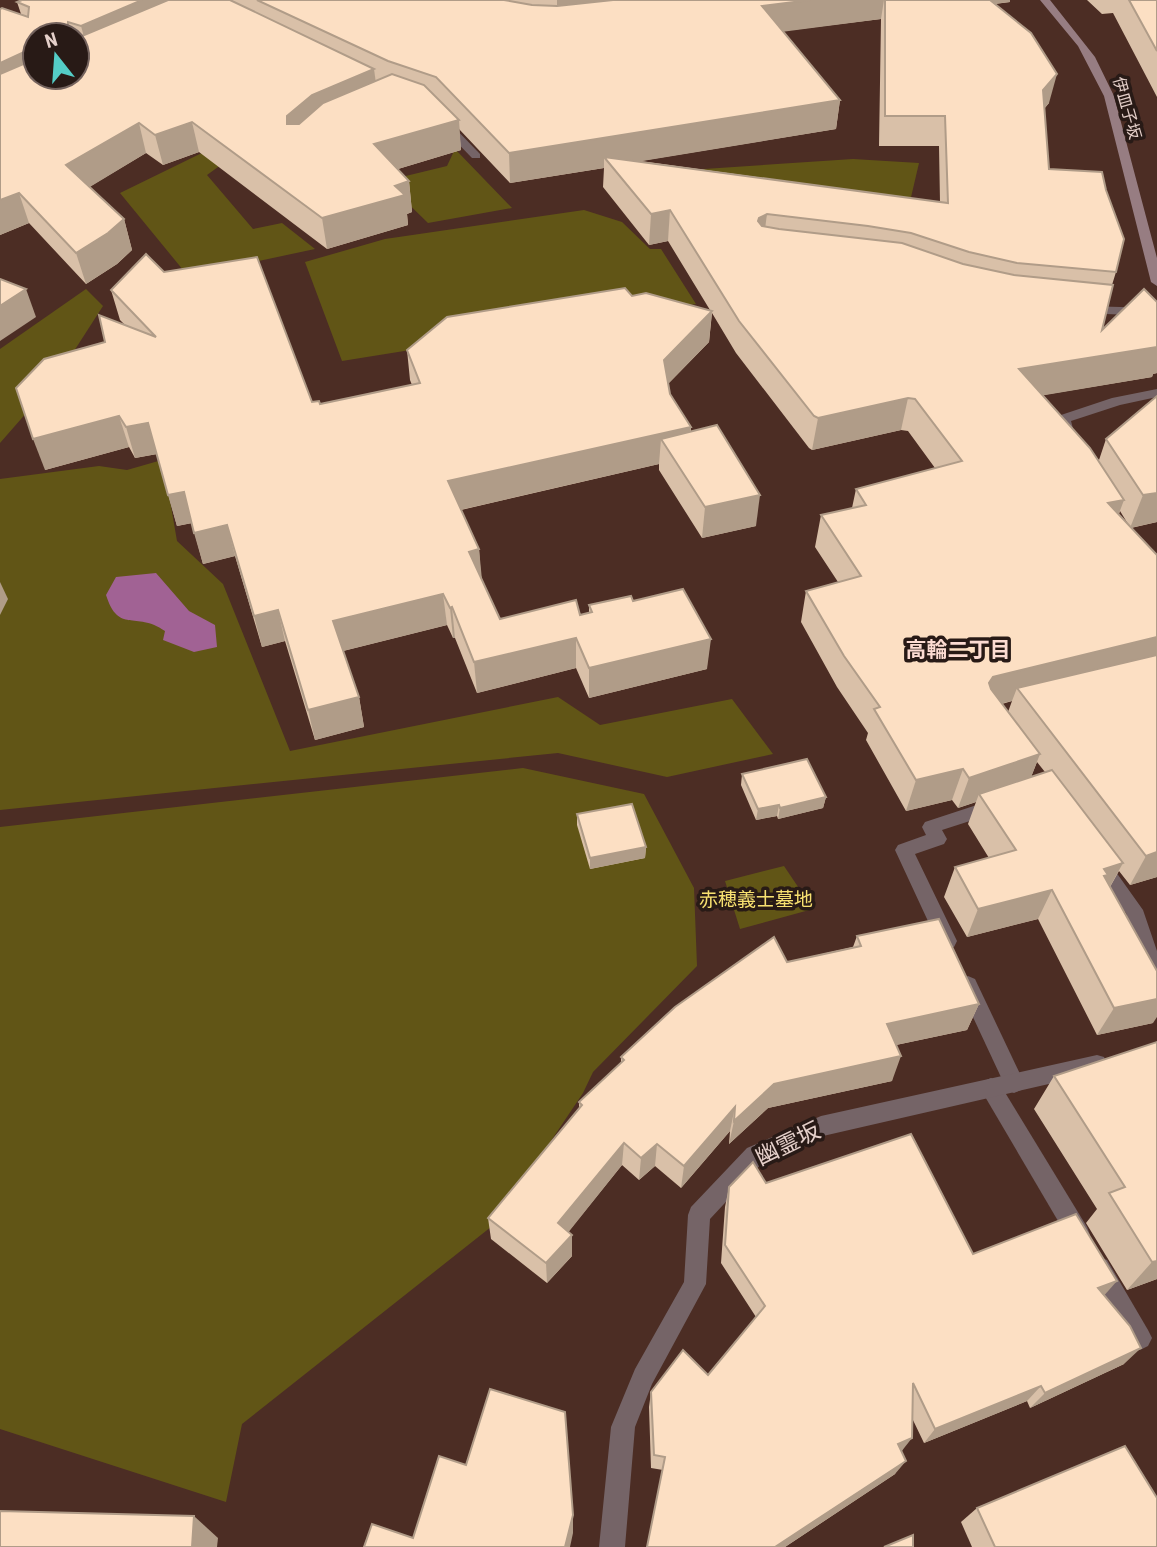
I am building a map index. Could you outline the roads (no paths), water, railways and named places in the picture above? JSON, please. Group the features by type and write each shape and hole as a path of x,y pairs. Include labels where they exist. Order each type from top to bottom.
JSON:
{"main road":[{"name":"伊皿子坂","path":"1045,0 1076,34 1102,76 1157,282"}],"street":[{"path":"441,120 476,156"},
{"path":"1071,309 1142,314 1157,312"},
{"path":"1073,454 1063,419 1117,401 1157,393"},
{"path":"1014,1083 904,850 938,839 931,827 1019,798"},
{"path":"1085,844 1134,910 1157,981"},
{"name":"幽霊坂","path":"612,1547 623,1427 643,1377 695,1284 699,1215 755,1155 821,1126 1118,1059"},
{"path":"991,1088 1140,1338"}],"district":[{"name":"高輪二丁目","path":"958,650"}],"park label":[{"name":"赤穂義士墓地","path":"756,899"}]}
